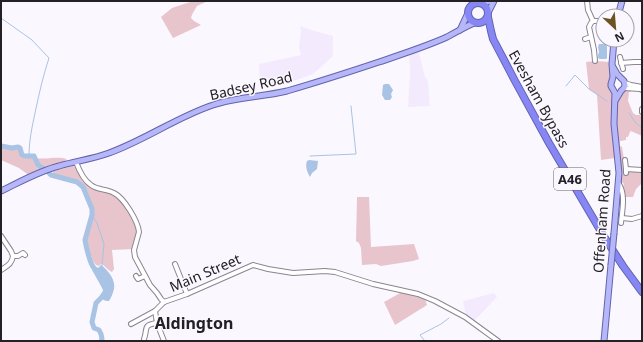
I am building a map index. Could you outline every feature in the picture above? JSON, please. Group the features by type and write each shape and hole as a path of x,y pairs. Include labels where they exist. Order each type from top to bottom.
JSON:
{"highway":[{"path":"468,1 468,11 469,19 476,23 485,22 488,14 485,5 479,2 473,4 468,11"},
{"name":"Evesham Bypass","path":"488,14 493,39"},
{"name":"Evesham Bypass","path":"476,23 485,29 493,39 561,163 603,235 642,292"}],"main road":[{"path":"479,2 490,1"},
{"path":"488,14 494,1"},
{"path":"460,30 468,11"},
{"name":"Badsey Road","path":"1,191 58,166 108,154 195,112 214,105 230,101 261,97 329,78 410,51 476,23"},
{"path":"612,64 617,74 623,80 623,87 616,91 611,86 613,77 612,64 613,48"},
{"path":"612,82 615,78 620,78"},
{"name":"Offenham Road","path":"614,104 623,87"},
{"name":"Offenham Road","path":"604,341 619,184 619,166 613,117 614,90"}],"street":[{"path":"587,1 588,10 593,21 589,27 595,61"},
{"path":"585,38 591,37"},
{"path":"620,57 623,69"},
{"path":"621,63 642,62"},
{"path":"623,87 631,85 642,87"},
{"path":"623,87 642,90"},
{"path":"625,160 626,171 642,170"},
{"path":"76,162 81,174 91,186 115,193 121,198 138,224 139,232 134,250 135,254 150,285 164,302 155,311 131,324"},
{"path":"619,184 623,194 621,221 642,216"},
{"path":"1,236 13,256 8,266 1,270"},
{"path":"13,256 18,256 23,253 24,255"},
{"path":"175,264 186,294"},
{"name":"Main Street","path":"164,302 253,265 293,273 325,271 335,272 373,284 418,294 435,301 465,317 498,341"},
{"path":"172,272 177,270"},
{"path":"136,276 138,279 145,276"},
{"path":"155,311 157,323 164,341"},
{"path":"144,339 147,327 153,323 157,323"}],"shaded area":[{"path":"193,1 208,1 197,6 191,16 194,21 201,25 173,38 161,17 172,8"},
{"path":"300,26 333,36 333,56 313,74 288,83 260,89 259,64 301,55 299,47 301,31"},
{"path":"418,49 425,77 428,81 430,106 408,107 410,73 409,52"},
{"path":"586,62 611,62 613,94 612,126 615,158 601,160 597,95 589,89"},
{"path":"631,90 631,92 629,92 628,101 633,113 642,117 642,136 631,131 628,137 626,137 626,140 620,141 624,159 624,173 621,173 621,159 616,126 617,106 619,98 624,93"},
{"path":"1,146 12,148 18,147 20,148 22,155 25,156 34,156 35,158 62,158 66,159 68,162 30,176 19,168 1,160"},
{"path":"73,166 77,168 92,188 110,192 118,197 137,227 137,237 134,249 112,250 114,269 112,272 101,264 99,266 96,265 90,253 87,240 92,209 83,187 77,182 57,178 53,173 53,171"},
{"path":"629,171 642,173 642,183 636,189 633,197 624,197 624,184 621,181 621,174 627,174"},
{"path":"357,197 369,197 371,247 414,244 419,259 381,266 376,264 362,265 361,248 359,243 356,241"},
{"path":"402,292 425,299 427,305 395,325 384,302"},
{"path":"494,293 497,297 474,321 466,316 463,301"}],"water":[{"path":"598,48 607,48 607,58 598,58"},
{"path":"389,84 393,90 390,100 385,100 382,95 383,85"},
{"path":"309,160 318,161 317,169 310,177 306,167 306,163"},
{"path":"101,265 109,272 114,282 114,289 109,301 104,300 100,296 103,290 92,270"}],"waterway":[{"path":"1,18 32,40 49,58 41,85 33,124 29,156"},
{"path":"566,86 575,75 589,89 607,101"},
{"path":"310,156 356,154 351,106"},
{"path":"629,113 635,122 642,128"},
{"path":"1,146 12,148 18,147 20,148 22,155 34,156 38,165 51,175 77,182 83,187 92,209 92,215 85,240 91,263 94,269 99,272"},
{"path":"92,215 97,223 104,244 102,266"},
{"path":"101,341 101,334 99,330 94,328 92,322 96,303 104,294"},
{"path":"425,341 420,335 449,318"}],"district":[{"name":"Aldington","path":"194,323"}]}
